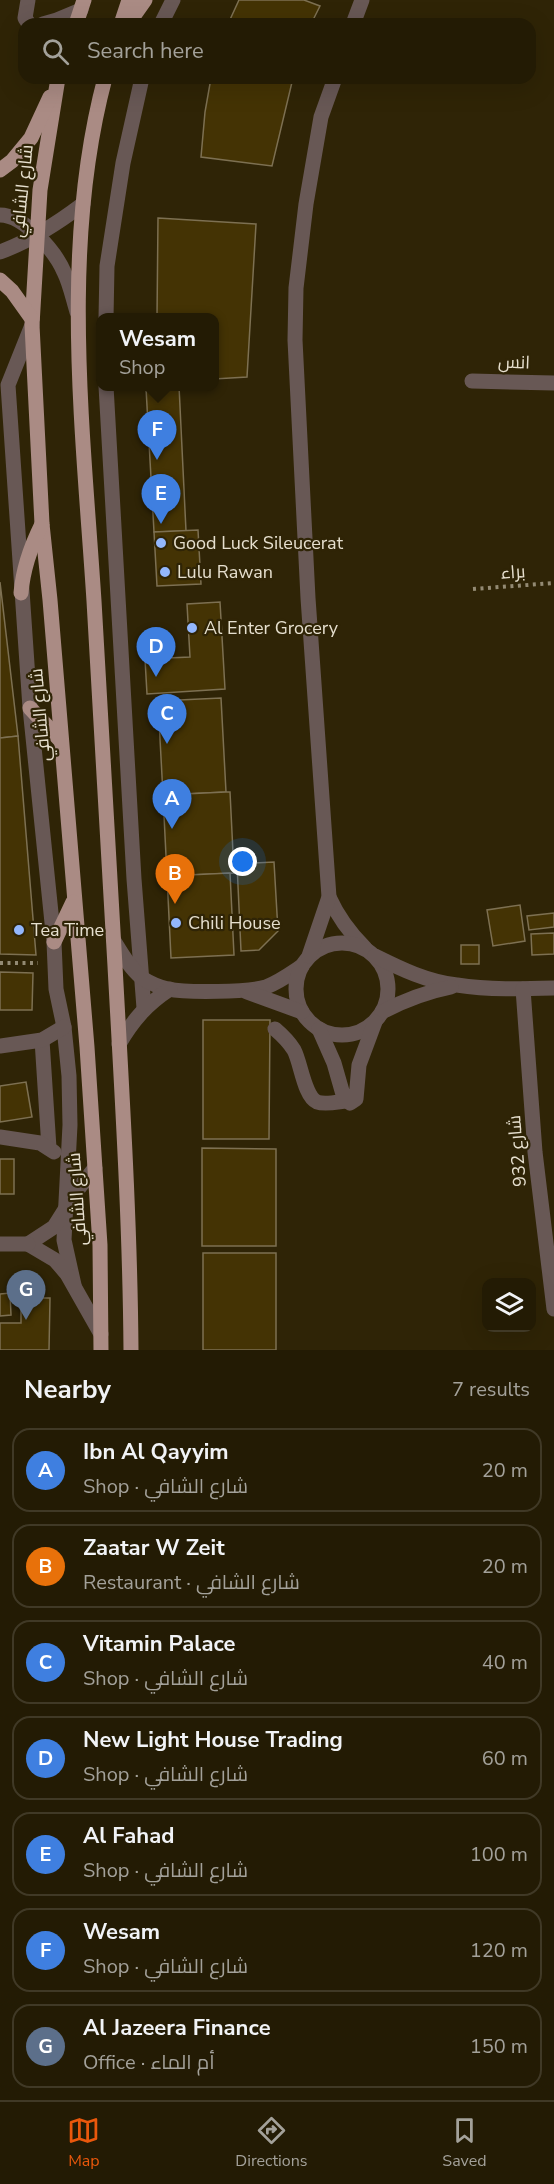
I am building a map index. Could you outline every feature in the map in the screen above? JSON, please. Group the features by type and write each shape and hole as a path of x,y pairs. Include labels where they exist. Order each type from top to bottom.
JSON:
{"main road":[{"path":"123,18 129,0"},
{"path":"132,18 145,0"},
{"path":"0,170 12,161 31,138 56,84"},
{"name":"شارع الشافي","path":"57,84 39,190 32,322 42,524 74,899 100,1245 101,1350"},
{"path":"104,84 91,141 83,204 79,318 81,423 114,941 130,1244 131,1350"},
{"path":"0,280 12,291 32,322"},
{"path":"21,593 29,554 42,524"},
{"path":"30,708 61,741"},
{"path":"54,942 74,899"}],"street":[{"path":"25,18 28,0"},
{"path":"164,18 173,0"},
{"path":"355,18 362,0"},
{"path":"62,18 80,11"},
{"path":"106,313 107,266 123,163 141,84"},
{"path":"275,1029 295,1051 308,1091 314,1100 324,1103 353,1102 356,1099 359,1065 389,988 387,977 370,952 350,933 329,897 308,598 295,340 296,288 306,204 321,117 333,84"},
{"path":"0,252 36,235 83,204"},
{"path":"0,215 20,220 56,256 65,272 79,318"},
{"path":"32,322 8,385 30,708 54,942 56,989 64,1027 70,1106 64,1240 74,1285"},
{"name":"انس","path":"472,381 554,383"},
{"path":"106,391 144,1008"},
{"path":"329,897 297,977 296,989 297,1001 302,1012 309,1022 319,1029 330,1033 354,1033 406,999 457,985"},
{"path":"114,941 131,967 143,978 170,989 244,991 265,987 285,978 319,949 342,942 354,944 401,969 428,979 457,985 523,989 554,988"},
{"path":"119,1044 144,1008 170,989"},
{"name":"شارع 932","path":"523,989 536,1152 554,1309"},
{"path":"244,991 302,1012"},
{"path":"0,1046 42,1040 64,1027"},
{"path":"319,1029 334,1063 346,1101"},
{"path":"42,1040 49,1148"},
{"path":"0,1137 40,1143 49,1148 63,1164 67,1174"},
{"path":"28,1244 54,1227 94,1168"},
{"path":"0,1244 28,1244 55,1260 74,1285 101,1334"}],"path":[{"name":"براء","path":"473,589 554,583"},
{"path":"0,963 54,963"}],"building":[{"path":"239,0 304,0 320,6 314,18 231,18"},
{"path":"210,84 292,84 272,166 201,157"},
{"path":"158,218 256,224 247,377 219,379 219,313 157,313"},
{"path":"146,391 179,391 186,531 154,532"},
{"path":"198,530 201,584 157,586 154,532"},
{"path":"0,582 18,736 0,738"},
{"path":"220,602 225,689 147,694 145,659 190,657 187,604"},
{"path":"221,698 226,792 163,795 158,701"},
{"path":"18,736 36,955 0,954 0,738"},
{"path":"230,792 234,873 167,876 163,795"},
{"path":"274,862 278,931 259,950 241,951 237,864"},
{"path":"230,873 234,955 171,958 167,876"},
{"path":"520,905 525,941 493,946 487,910"},
{"path":"554,913 554,927 529,930 527,916"},
{"path":"554,933 554,954 532,955 531,934"},
{"path":"461,945 479,945 479,964 461,964"},
{"path":"0,972 33,973 32,1010 0,1010"},
{"path":"203,1020 270,1020 269,1139 203,1139"},
{"path":"26,1082 32,1117 0,1122 0,1086"},
{"path":"202,1148 276,1149 276,1246 202,1246"},
{"path":"0,1159 14,1159 14,1194 0,1194"},
{"path":"203,1253 276,1253 276,1350 203,1350"},
{"path":"10,1293 11,1315 0,1316 0,1294"},
{"path":"21,1298 50,1298 49,1350 0,1350 0,1323 21,1323"}],"place":[{"name":"Wesam","path":"157,460"},
{"name":"Al Fahad","path":"161,524"},
{"name":"Good Luck Sileucerat","path":"161,543"},
{"name":"Lulu Rawan","path":"165,572"},
{"name":"Al Enter Grocery","path":"192,628"},
{"name":"New Light House Trading","path":"156,677"},
{"name":"Vitamin Palace","path":"167,744"},
{"name":"Ibn Al Qayyim","path":"172,829"},
{"name":"Zaatar W Zeit","path":"175,904"},
{"name":"Chili House","path":"176,923"},
{"name":"Tea Time","path":"19,930"},
{"name":"Al Jazeera Finance","path":"26,1320"}]}
